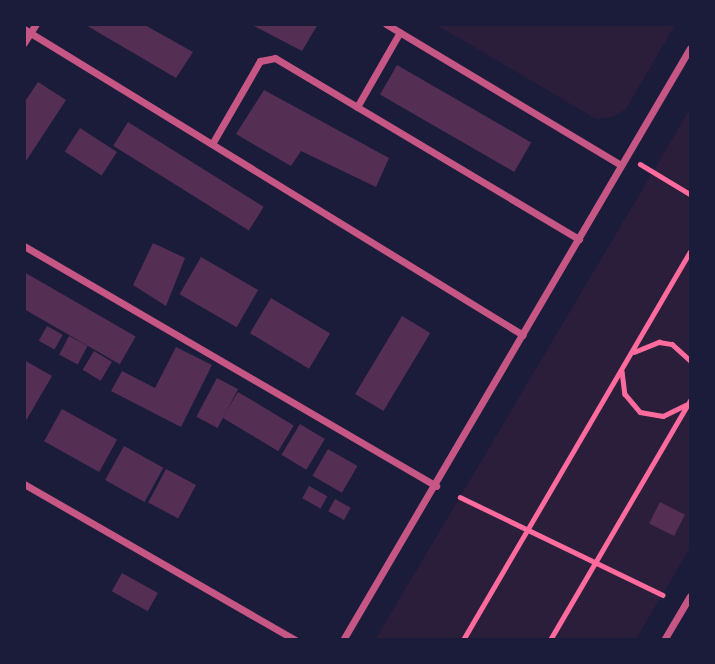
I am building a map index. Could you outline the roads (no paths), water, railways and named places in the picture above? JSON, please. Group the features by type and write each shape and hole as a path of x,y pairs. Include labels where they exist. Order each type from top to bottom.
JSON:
{"street":[{"path":"24,43 27,31 36,24"},
{"path":"386,24 621,165"},
{"path":"27,31 523,335"},
{"path":"357,107 400,32"},
{"path":"343,639 436,486 691,48"},
{"path":"212,145 260,61 275,58 579,239"},
{"path":"24,246 436,486"},
{"path":"24,484 295,639"},
{"path":"664,639 691,596"}]}
